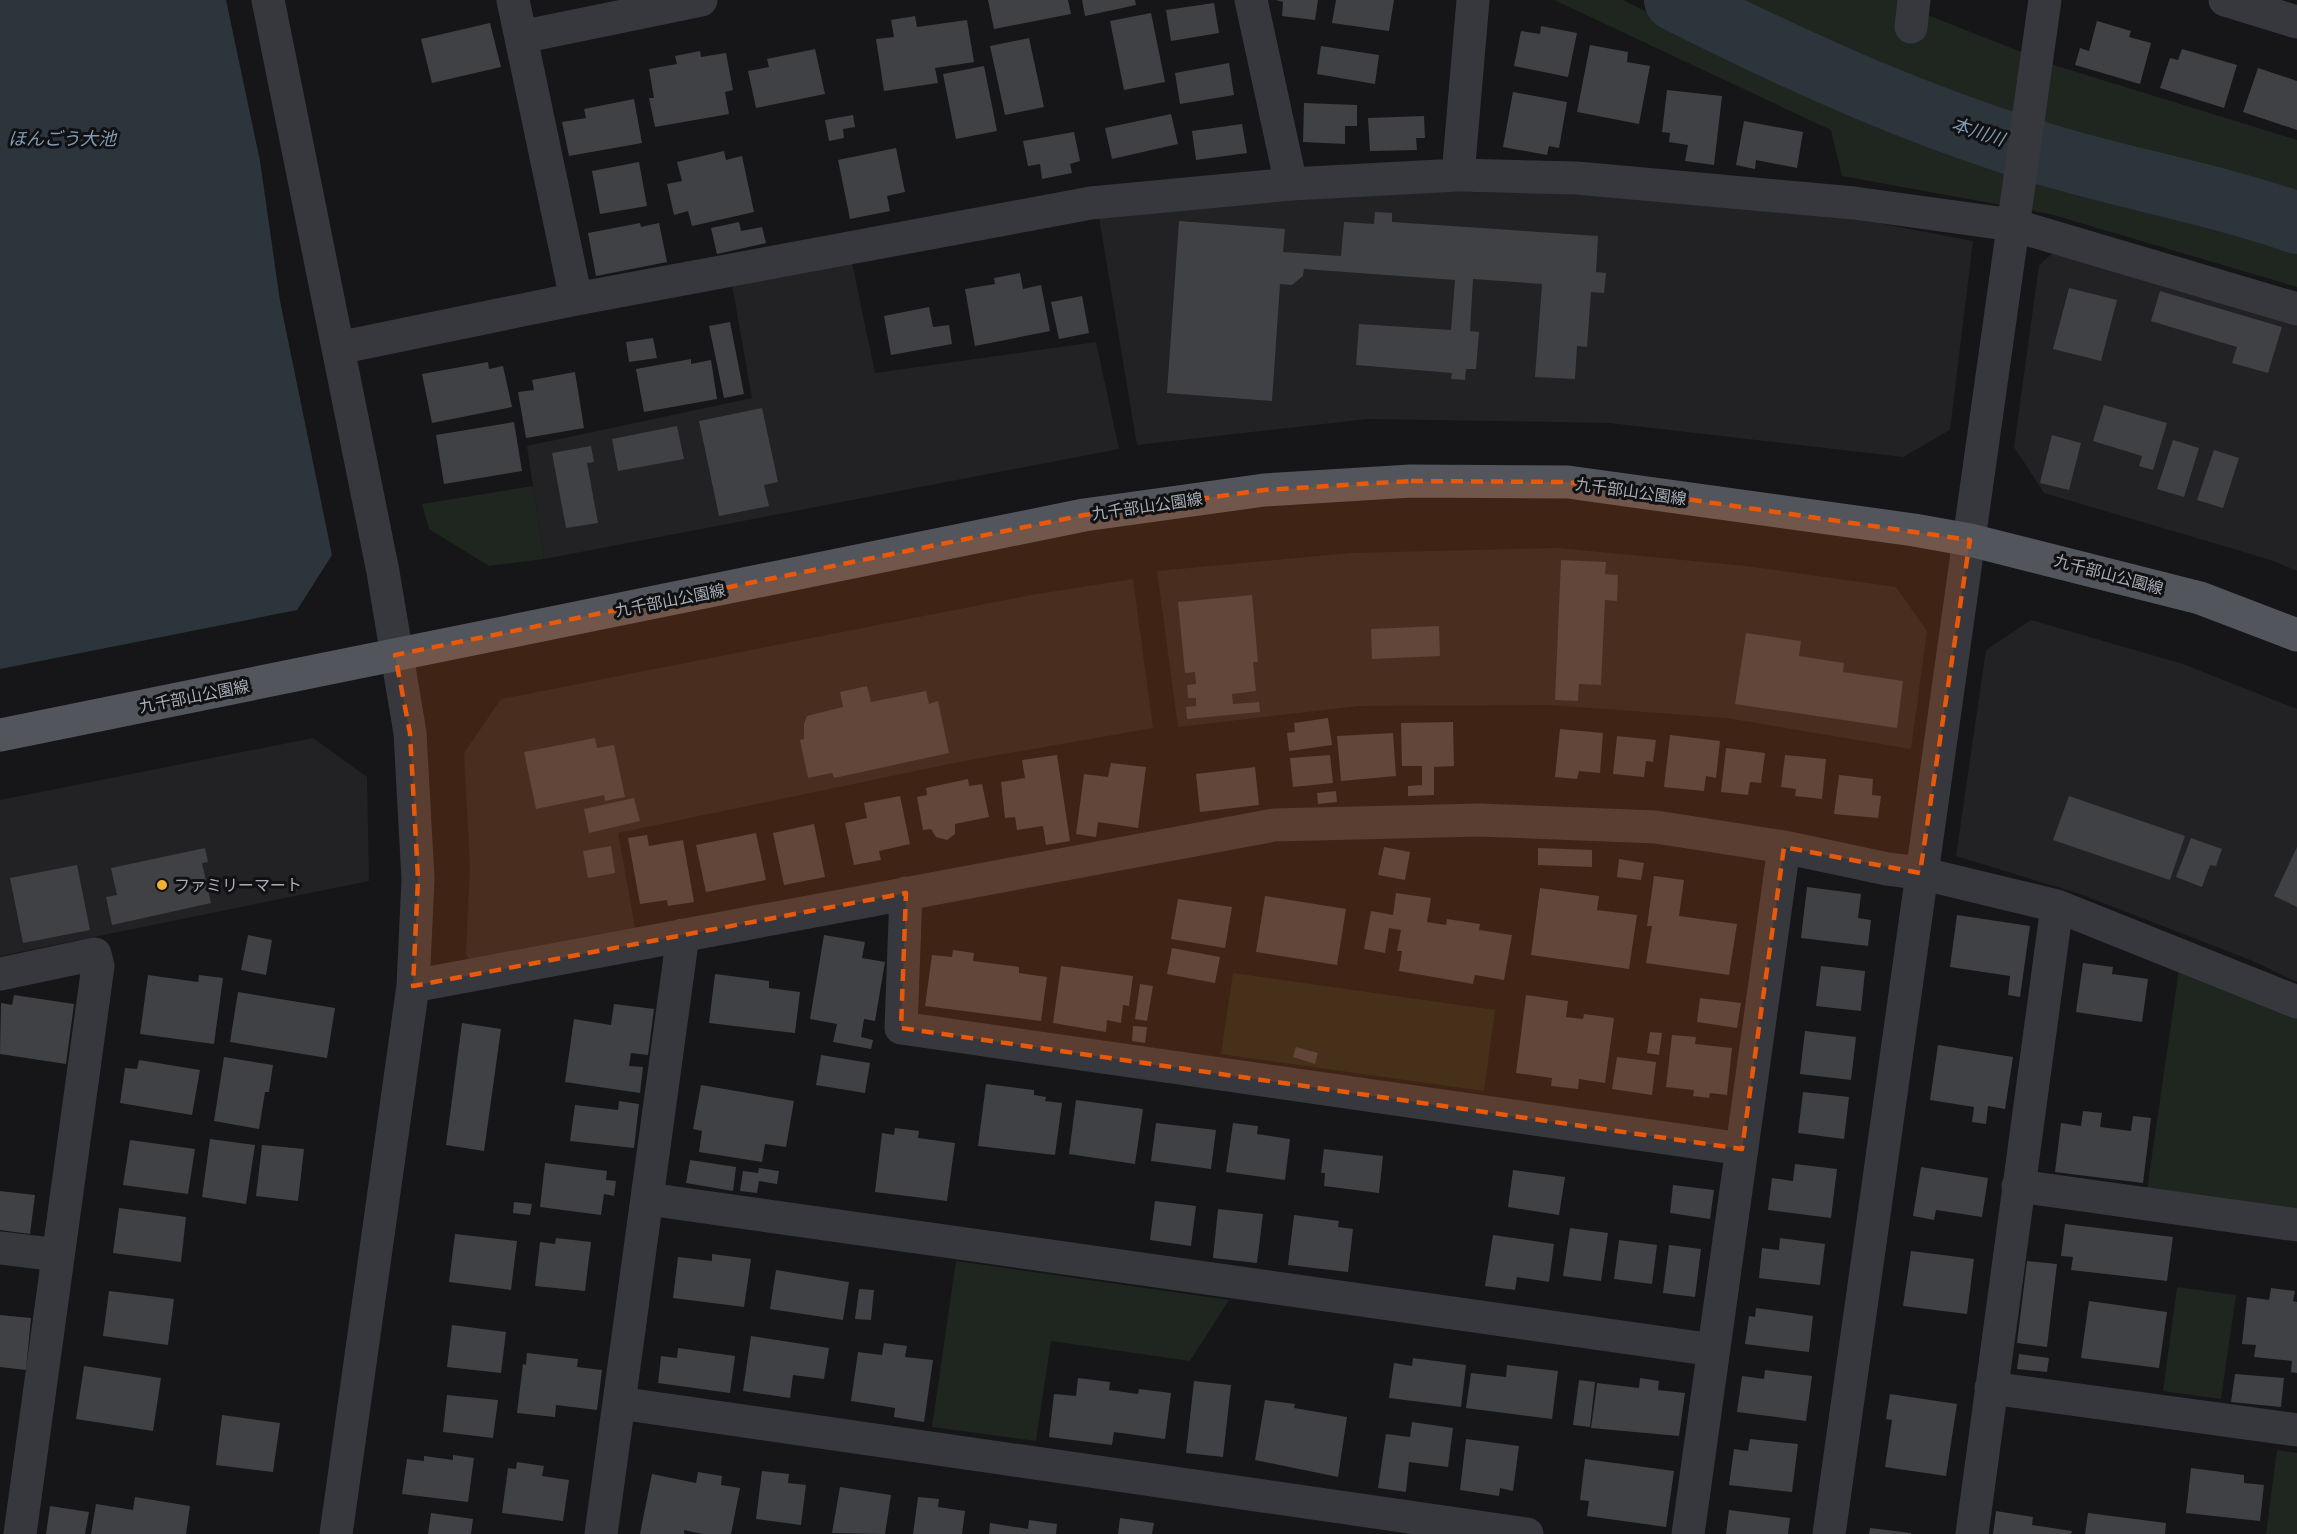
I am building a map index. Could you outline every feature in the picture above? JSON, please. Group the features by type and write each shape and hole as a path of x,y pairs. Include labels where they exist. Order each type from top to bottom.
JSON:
{"main road":[{"name":"九千部山公園線","path":"0,735 1084,515 1264,490 1411,481 1568,482 1970,540 2200,598 2297,635"}],"street":[{"path":"268,0 383,572 410,733 418,879 413,987 336,1534"},
{"path":"513,0 576,299"},
{"path":"521,37 701,0"},
{"path":"1251,0 1291,184"},
{"path":"1458,175 1473,0"},
{"path":"1830,1534 1920,873 1970,540 2045,0"},
{"path":"2225,0 2297,22"},
{"path":"338,348 576,299 1091,203 1291,184 1458,175 1577,178 1831,201 2013,225 2297,309"},
{"path":"413,987 1274,825 1479,820 1656,827 1784,847 1887,869 1920,873 2057,906 2297,1002"},
{"path":"1688,1534 1784,847"},
{"path":"906,893 901,1028 1742,1149"},
{"path":"1972,1534 2057,906"},
{"path":"602,1534 683,935"},
{"path":"0,974 95,954 98,966 58,1255 13,1493 20,1534"},
{"path":"2018,1186 2297,1225"},
{"path":"648,1199 1714,1350"},
{"path":"0,1248 58,1255"},
{"path":"1991,1388 2297,1430"},
{"path":"620,1402 1527,1534"}],"highlighted area":[{"path":"1411,481 1568,482 1970,540 1920,873 1784,847 1742,1149 901,1028 906,893 413,986 418,879 410,733 395,655 1084,515 1264,490"}],"shaded area":[{"path":"1554,0 1623,0 1786,82 1968,155 2297,248 2297,287 2050,214 1842,176 1831,130"},
{"path":"1732,0 1903,0 1902,5 2054,65 2297,140 2297,199 2035,124 1808,39"},
{"path":"1391,191 1627,194 1852,218 1973,241 1950,430 1903,457 1609,423 1368,419 1137,445 1099,217"},
{"path":"2054,252 2297,322 2297,571 2271,560 2044,493 2014,447 2039,265"},
{"path":"852,263 875,373 1096,342 1119,449 544,559 527,446 752,398 732,285"},
{"path":"533,486 544,559 489,566 429,529 422,504"},
{"path":"1558,548 1746,566 1896,587 1927,631 1911,749 1726,718 1550,705 1359,706 1178,727 1157,571 1351,553"},
{"path":"1133,579 1153,728 964,761 618,833 636,933 472,964 466,954 470,864 464,753 501,699 1031,595"},
{"path":"2031,620 2183,664 2297,709 2297,982 2253,961 2080,894 1956,856 1986,650"},
{"path":"313,738 367,777 369,881 0,956 0,800"},
{"path":"2179,969 2297,1018 2297,1211 2147,1190"},
{"path":"1233,973 1495,1010 1484,1091 1221,1054"},
{"path":"956,1261 1229,1300 1190,1361 1051,1341 1036,1441 932,1427"},
{"path":"2177,1287 2236,1295 2221,1399 2163,1391"},
{"path":"2277,1450 2297,1453 2297,1534 2266,1534"}],"water":[{"name":"ほんごう大池","path":"0,0 226,0 260,161 280,301 332,555 297,610 0,669"}],"building":[{"path":"988,0 1068,0 1071,14 994,29"},
{"path":"1082,0 1135,0 1136,5 1085,16"},
{"path":"1276,0 1318,0 1315,20 1282,16 1283,2"},
{"path":"1336,0 1394,0 1389,31 1332,23"},
{"path":"1214,3 1219,33 1171,41 1166,10"},
{"path":"1151,13 1165,82 1124,90 1110,21"},
{"path":"915,16 917,27 967,20 974,62 935,68 938,83 884,91 876,39 894,37 891,20"},
{"path":"2097,21 2131,31 2129,37 2151,43 2140,84 2075,65 2080,48 2089,51"},
{"path":"490,23 501,67 432,83 421,39"},
{"path":"1541,26 1577,33 1568,77 1514,66 1521,31 1540,34"},
{"path":"1029,38 1044,107 1005,115 990,46"},
{"path":"1590,45 1628,52 1627,62 1650,66 1639,124 1577,112"},
{"path":"1321,46 1379,55 1375,84 1317,74"},
{"path":"815,49 825,94 756,108 748,71 769,67 767,59"},
{"path":"2182,49 2237,65 2224,108 2160,88 2170,58 2178,60"},
{"path":"700,51 701,57 726,53 733,90 725,92 729,114 655,127 649,98 654,98 649,69 677,64 675,56"},
{"path":"1229,63 1234,95 1180,104 1175,73"},
{"path":"984,66 997,131 956,139 943,74"},
{"path":"2258,68 2297,81 2297,130 2243,112"},
{"path":"1667,90 1722,96 1714,165 1685,161 1688,145 1669,142 1670,133 1662,132"},
{"path":"1513,92 1567,102 1559,148 1549,146 1547,155 1503,147"},
{"path":"634,99 642,143 569,156 562,122 586,118 584,109"},
{"path":"1304,103 1357,105 1357,126 1345,126 1345,144 1303,142"},
{"path":"1171,114 1178,144 1112,159 1105,128"},
{"path":"853,115 855,127 843,129 844,138 829,141 825,120"},
{"path":"1424,116 1425,138 1416,138 1417,150 1370,151 1368,118"},
{"path":"1744,121 1803,132 1797,168 1756,160 1755,169 1736,165"},
{"path":"1242,124 1247,153 1196,160 1192,131"},
{"path":"1074,132 1080,161 1070,164 1072,173 1042,179 1040,164 1028,166 1023,141"},
{"path":"896,148 905,192 887,196 890,211 850,219 838,160"},
{"path":"724,151 726,160 742,156 754,212 692,226 688,211 674,215 667,184 682,181 677,162"},
{"path":"639,162 647,206 600,214 592,171"},
{"path":"1375,212 1392,213 1392,222 1598,236 1596,272 1606,273 1604,293 1591,292 1587,347 1577,346 1575,379 1535,377 1542,284 1473,279 1470,331 1479,332 1476,369 1466,369 1465,380 1451,379 1452,373 1356,365 1359,324 1451,330 1455,280 1304,269 1303,276 1292,285 1280,284 1272,401 1167,393 1179,221 1285,229 1283,252 1341,256 1344,222 1374,224"},
{"path":"739,222 741,231 762,227 766,243 717,254 711,228"},
{"path":"640,223 641,227 659,223 667,262 596,276 588,233"},
{"path":"1020,273 1023,289 1041,285 1050,331 975,346 965,289 995,284 994,278"},
{"path":"2069,288 2117,300 2101,361 2053,349"},
{"path":"2160,291 2282,327 2268,373 2232,363 2237,347 2151,321"},
{"path":"1082,296 1089,333 1059,339 1051,302"},
{"path":"929,307 933,327 949,325 952,344 891,355 884,316"},
{"path":"730,322 744,394 724,398 709,326"},
{"path":"653,338 657,358 629,362 626,342"},
{"path":"691,359 691,364 711,360 717,399 644,412 636,369"},
{"path":"488,362 489,369 503,366 512,407 432,423 422,374"},
{"path":"575,372 584,428 526,438 518,392 534,390 532,380"},
{"path":"2104,405 2167,423 2153,470 2139,466 2142,456 2093,441"},
{"path":"762,408 778,482 764,485 769,506 719,516 699,421"},
{"path":"514,422 522,471 444,484 436,435"},
{"path":"677,426 684,459 618,471 612,439"},
{"path":"2052,435 2081,443 2069,490 2040,483"},
{"path":"2173,440 2199,448 2184,497 2157,489"},
{"path":"591,446 594,462 587,463 598,523 566,528 552,453"},
{"path":"2214,450 2239,458 2223,508 2197,500"},
{"path":"1561,560 1606,562 1605,574 1618,575 1617,601 1605,600 1601,685 1579,684 1578,701 1555,700"},
{"path":"1252,595 1258,662 1253,662 1256,691 1232,694 1233,704 1259,702 1260,712 1187,719 1186,707 1196,706 1196,698 1188,698 1187,685 1196,684 1195,672 1185,673 1178,602"},
{"path":"1439,626 1440,656 1372,659 1371,629"},
{"path":"1746,633 1801,641 1799,656 1844,663 1843,672 1903,681 1897,728 1735,704"},
{"path":"867,686 871,702 926,691 929,704 938,701 949,753 834,778 832,773 808,778 800,740 804,739 804,724 807,716 843,707 840,692"},
{"path":"1328,718 1332,745 1289,751 1287,733 1295,732 1294,723"},
{"path":"1453,722 1454,766 1434,767 1434,795 1408,796 1408,786 1422,785 1422,766 1402,766 1401,723"},
{"path":"1560,729 1603,733 1600,773 1579,771 1577,779 1555,777"},
{"path":"1393,733 1396,776 1341,781 1337,736"},
{"path":"1670,735 1720,741 1716,778 1706,776 1704,791 1664,787"},
{"path":"1617,736 1656,740 1653,762 1646,761 1644,777 1613,774"},
{"path":"595,738 597,748 614,745 625,797 605,801 604,795 536,809 524,752"},
{"path":"1726,748 1765,753 1761,783 1750,782 1748,795 1721,792"},
{"path":"1057,755 1070,841 1046,845 1043,826 1017,830 1015,817 1005,818 1001,782 1025,778 1022,760"},
{"path":"1330,755 1333,783 1293,787 1290,758"},
{"path":"1785,755 1826,759 1822,799 1795,796 1796,789 1781,787"},
{"path":"1111,763 1146,767 1138,828 1098,822 1096,837 1076,834 1084,774 1108,777"},
{"path":"1255,767 1259,805 1200,812 1196,774"},
{"path":"1839,775 1873,779 1872,795 1881,796 1878,818 1834,814"},
{"path":"968,779 969,786 982,784 989,817 955,824 955,834 947,840 936,837 931,829 923,830 917,797 927,795 926,788"},
{"path":"1336,791 1337,802 1318,804 1317,793"},
{"path":"900,796 910,844 879,851 881,860 854,865 845,823 867,818 864,803"},
{"path":"2069,796 2185,836 2170,880 2053,840"},
{"path":"634,798 640,821 589,833 584,809"},
{"path":"814,824 825,877 784,885 773,833"},
{"path":"756,833 766,880 706,892 696,845"},
{"path":"647,835 649,846 683,840 694,902 668,906 667,900 640,904 628,838"},
{"path":"2191,838 2222,849 2216,866 2210,865 2202,887 2176,877"},
{"path":"611,846 615,873 588,878 583,851"},
{"path":"1384,847 1410,852 1405,880 1378,875"},
{"path":"2297,847 2297,907 2274,896"},
{"path":"205,848 208,862 202,863 211,903 112,925 106,897 117,895 111,868"},
{"path":"1538,848 1592,850 1592,867 1538,865"},
{"path":"1619,859 1644,863 1641,880 1617,877"},
{"path":"77,865 90,930 23,943 10,878"},
{"path":"1654,876 1684,880 1679,916 1737,924 1729,975 1646,963 1652,926 1647,926"},
{"path":"1807,887 1861,894 1858,918 1871,920 1868,946 1801,938"},
{"path":"1540,888 1599,896 1597,910 1637,915 1629,969 1531,955"},
{"path":"1396,893 1431,898 1427,922 1446,925 1447,919 1480,924 1479,930 1512,935 1504,980 1475,975 1473,984 1399,971 1402,951 1397,951 1401,930 1389,928 1385,953 1364,949 1371,911 1393,915"},
{"path":"1265,896 1346,909 1337,965 1256,952"},
{"path":"1178,899 1232,907 1225,948 1171,939"},
{"path":"1957,915 2030,926 2020,997 2008,995 2010,976 1950,967"},
{"path":"248,935 272,940 266,975 241,970"},
{"path":"824,935 865,942 862,958 885,962 875,1021 864,1019 861,1037 873,1040 871,1049 833,1042 837,1024 810,1019"},
{"path":"1172,948 1220,957 1215,983 1167,974"},
{"path":"953,950 974,953 973,961 1019,967 1019,973 1047,977 1041,1021 925,1006 932,955 952,957"},
{"path":"2083,963 2113,967 2112,974 2148,979 2142,1022 2076,1012"},
{"path":"1061,966 1133,976 1129,1006 1123,1005 1121,1023 1107,1020 1106,1032 1053,1023"},
{"path":"1821,966 1865,971 1861,1011 1816,1006"},
{"path":"715,974 769,981 769,988 800,992 795,1033 709,1023"},
{"path":"148,975 198,982 199,975 223,978 214,1044 140,1034"},
{"path":"1140,984 1153,986 1147,1021 1135,1019"},
{"path":"238,992 335,1008 327,1058 230,1042"},
{"path":"14,995 74,1004 66,1064 0,1054 1,1003 12,1005"},
{"path":"1526,995 1568,1001 1566,1017 1583,1019 1584,1014 1614,1018 1605,1083 1579,1079 1578,1089 1551,1086 1552,1078 1516,1073"},
{"path":"1700,998 1741,1003 1737,1028 1697,1022"},
{"path":"614,1004 654,1009 648,1055 631,1053 629,1066 643,1067 640,1093 565,1082 574,1019 611,1025"},
{"path":"462,1023 501,1029 484,1151 446,1145"},
{"path":"1133,1026 1147,1027 1145,1043 1132,1041"},
{"path":"1805,1031 1856,1037 1851,1080 1800,1074"},
{"path":"1650,1032 1662,1033 1659,1055 1647,1053"},
{"path":"1672,1035 1696,1037 1695,1044 1732,1048 1727,1095 1710,1093 1709,1098 1693,1096 1694,1090 1666,1087"},
{"path":"1938,1045 2013,1057 2005,1109 1988,1106 1986,1124 1972,1122 1974,1107 1930,1100"},
{"path":"1296,1047 1318,1053 1315,1064 1293,1057"},
{"path":"821,1055 870,1063 865,1093 816,1085"},
{"path":"224,1057 273,1065 269,1092 265,1092 259,1129 214,1121"},
{"path":"1617,1057 1656,1062 1652,1095 1612,1089"},
{"path":"139,1060 200,1070 192,1115 120,1103 125,1068 137,1069"},
{"path":"986,1084 1034,1090 1034,1095 1046,1097 1045,1101 1062,1103 1055,1155 978,1146"},
{"path":"701,1085 794,1101 786,1147 765,1144 762,1162 699,1152 702,1131 693,1129"},
{"path":"1803,1092 1849,1097 1844,1139 1798,1133"},
{"path":"1076,1100 1143,1109 1135,1164 1069,1154"},
{"path":"619,1101 639,1104 634,1148 570,1141 575,1105 618,1110"},
{"path":"2083,1111 2102,1113 2100,1127 2131,1131 2133,1116 2151,1118 2143,1183 2055,1172 2061,1123 2081,1126"},
{"path":"1156,1123 1216,1130 1211,1169 1151,1161"},
{"path":"1233,1123 1258,1126 1257,1134 1290,1139 1285,1180 1226,1172"},
{"path":"895,1128 919,1131 918,1138 955,1143 947,1201 875,1192 882,1133 894,1135"},
{"path":"210,1139 255,1145 246,1204 202,1197"},
{"path":"130,1140 195,1149 188,1194 123,1185"},
{"path":"262,1145 304,1149 298,1201 256,1196"},
{"path":"1324,1149 1383,1156 1379,1193 1324,1186 1325,1173 1321,1173"},
{"path":"690,1160 736,1167 733,1191 686,1183"},
{"path":"545,1163 607,1171 606,1180 616,1181 614,1196 604,1194 601,1215 540,1207"},
{"path":"1795,1164 1837,1169 1831,1218 1768,1210 1772,1178 1793,1181"},
{"path":"1921,1167 1988,1178 1982,1217 1936,1210 1934,1220 1913,1216"},
{"path":"759,1168 779,1171 777,1184 759,1181 757,1193 740,1191 743,1171 758,1173"},
{"path":"1513,1170 1565,1177 1559,1215 1508,1207"},
{"path":"1673,1185 1714,1190 1710,1219 1670,1213"},
{"path":"0,1191 35,1195 30,1234 0,1230"},
{"path":"1155,1201 1196,1206 1191,1246 1150,1240"},
{"path":"514,1202 532,1204 530,1215 513,1213"},
{"path":"119,1208 186,1217 181,1262 113,1253"},
{"path":"1218,1209 1263,1214 1257,1263 1213,1258"},
{"path":"1294,1215 1339,1221 1338,1227 1353,1229 1348,1272 1288,1265"},
{"path":"2065,1224 2173,1237 2167,1281 2071,1270 2073,1257 2061,1256"},
{"path":"1570,1228 1608,1233 1601,1281 1563,1276"},
{"path":"455,1234 517,1241 511,1290 449,1282"},
{"path":"1493,1235 1554,1244 1549,1282 1517,1277 1515,1290 1485,1286"},
{"path":"556,1238 591,1242 585,1291 535,1286 540,1242 555,1244"},
{"path":"1780,1238 1825,1244 1820,1285 1759,1278 1762,1248 1779,1250"},
{"path":"1619,1240 1657,1245 1652,1284 1614,1279"},
{"path":"1669,1245 1701,1249 1695,1297 1663,1293"},
{"path":"1911,1251 1974,1259 1967,1314 1903,1306"},
{"path":"712,1254 751,1259 744,1307 673,1298 678,1257 712,1261"},
{"path":"2027,1261 2057,1264 2047,1347 2017,1343"},
{"path":"776,1270 849,1282 843,1320 770,1309"},
{"path":"2271,1288 2295,1291 2293,1301 2297,1302 2297,1373 2291,1372 2292,1361 2254,1357 2256,1345 2242,1344 2247,1297 2269,1300"},
{"path":"859,1289 874,1290 871,1320 855,1319"},
{"path":"109,1291 174,1299 168,1345 103,1336"},
{"path":"2089,1301 2167,1312 2159,1368 2081,1358"},
{"path":"1756,1308 1813,1316 1809,1352 1745,1344 1749,1316 1755,1317"},
{"path":"0,1315 31,1318 26,1370 0,1367"},
{"path":"452,1325 506,1332 501,1373 447,1367"},
{"path":"751,1336 829,1348 824,1379 793,1375 790,1398 743,1391"},
{"path":"884,1343 907,1346 905,1357 933,1360 924,1422 894,1417 895,1408 851,1401 858,1352 882,1355"},
{"path":"678,1348 735,1356 730,1393 658,1383 661,1356 677,1358"},
{"path":"527,1353 578,1359 577,1367 602,1370 597,1410 556,1405 555,1417 517,1413 523,1364 526,1365"},
{"path":"2019,1354 2049,1358 2047,1372 2017,1369"},
{"path":"1413,1358 1466,1365 1461,1407 1389,1398 1394,1363 1412,1366"},
{"path":"1507,1365 1558,1371 1552,1419 1466,1408 1471,1373 1506,1377"},
{"path":"84,1366 161,1378 153,1431 76,1419"},
{"path":"1765,1370 1812,1376 1806,1421 1737,1412 1742,1376 1764,1379"},
{"path":"2235,1374 2284,1378 2281,1407 2231,1402"},
{"path":"1078,1378 1110,1382 1109,1390 1138,1394 1139,1389 1171,1393 1165,1439 1114,1432 1112,1445 1049,1437 1054,1394 1076,1396"},
{"path":"1640,1378 1659,1381 1658,1390 1685,1393 1679,1436 1591,1428 1597,1383 1639,1388"},
{"path":"1579,1380 1595,1382 1590,1427 1573,1425"},
{"path":"1194,1381 1231,1385 1223,1457 1186,1453"},
{"path":"1890,1394 1957,1404 1946,1476 1885,1467 1892,1420 1886,1419"},
{"path":"447,1395 498,1400 493,1438 443,1432"},
{"path":"1265,1400 1295,1404 1294,1408 1347,1417 1338,1477 1255,1460"},
{"path":"222,1415 280,1423 273,1472 216,1465"},
{"path":"1412,1422 1453,1428 1448,1467 1409,1462 1406,1492 1378,1488 1386,1434 1410,1437"},
{"path":"1466,1439 1519,1446 1513,1491 1500,1488 1499,1496 1460,1490"},
{"path":"1750,1439 1798,1444 1792,1492 1729,1485 1734,1449 1748,1451"},
{"path":"453,1455 474,1458 468,1502 402,1494 407,1459 424,1461 424,1456 453,1460"},
{"path":"1585,1459 1674,1471 1666,1527 1587,1516 1589,1501 1580,1500"},
{"path":"517,1462 544,1466 542,1476 569,1480 563,1521 502,1513 508,1468 516,1469"},
{"path":"2191,1468 2244,1475 2244,1483 2264,1485 2260,1521 2186,1513"},
{"path":"762,1471 789,1474 788,1483 806,1485 801,1525 756,1519"},
{"path":"698,1472 722,1476 721,1485 740,1488 731,1534 702,1534 684,1530 684,1534 640,1534 652,1474 696,1483"},
{"path":"840,1487 891,1495 885,1534 832,1533"},
{"path":"135,1497 190,1506 186,1534 91,1534 96,1504 133,1510"},
{"path":"918,1497 939,1499 938,1507 965,1511 962,1534 913,1534"},
{"path":"50,1506 89,1512 85,1534 46,1534"},
{"path":"1729,1510 1790,1518 1788,1534 1726,1534"},
{"path":"1996,1511 2033,1517 2032,1525 2072,1531 2071,1534 1993,1534"},
{"path":"431,1513 473,1519 471,1534 428,1534"},
{"path":"2088,1513 2166,1523 2165,1534 2085,1534"},
{"path":"1120,1518 1154,1523 1152,1534 1118,1534"},
{"path":"1029,1520 1057,1524 1056,1534 989,1534 990,1523 1028,1529"},
{"path":"1870,1528 1911,1533 1911,1534 1869,1534"}],"waterway":[{"name":"本川川","path":"1675,0 1818,68 1965,128 2065,160 2240,205 2297,223"}],"place":[{"name":"ファミリーマート","path":"162,885"}]}
